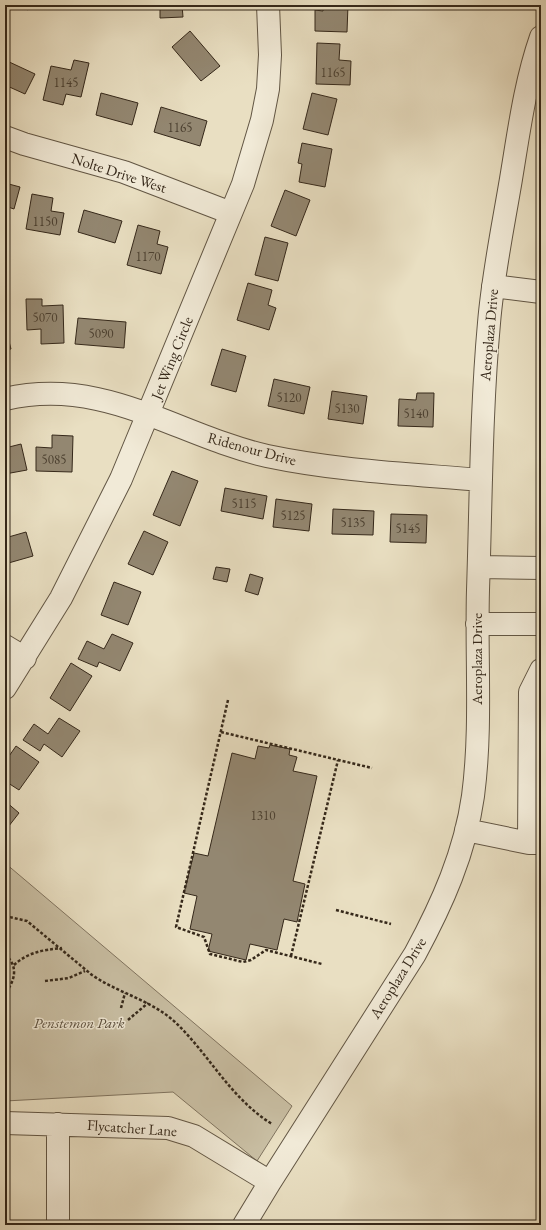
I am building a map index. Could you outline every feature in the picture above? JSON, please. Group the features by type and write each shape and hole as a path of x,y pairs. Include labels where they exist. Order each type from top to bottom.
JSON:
{"street":[{"name":"Jet Wing Circle","path":"5,688 25,658 60,598 121,479 150,413 243,184 262,120 268,89 270,55 268,5"},
{"name":"Aeroplaza Drive","path":"244,1225 415,954 435,917 451,879 466,830 473,796 477,753 481,480 485,374 493,286 524,103 541,37"},
{"name":"Nolte Drive West","path":"5,137 24,144 124,172 231,213"},
{"path":"493,286 541,292"},
{"name":"Ridenour Drive","path":"5,399 50,392 70,393 114,402 150,413 231,446 268,456 348,470 481,480"},
{"path":"479,567 541,568"},
{"path":"478,624 541,624"},
{"path":"5,646 25,658"},
{"path":"466,830 535,843 530,692 541,670"},
{"name":"Flycatcher Lane","path":"5,1123 168,1128 194,1136 270,1182"},
{"path":"58,1124 58,1225"}],"path":[{"path":"228,700 176,927 204,937 210,954 244,962 251,960 266,950 322,964"},
{"path":"221,732 372,768"},
{"path":"291,956 338,760"},
{"path":"336,910 391,924"},
{"path":"5,916 27,921 62,948 85,970 102,982 148,1004 174,1021 234,1093 254,1113 272,1124"},
{"path":"14,965 20,959 38,951 62,948"},
{"path":"5,954 14,965 15,977 5,994"},
{"path":"45,981 69,978 85,970"},
{"path":"121,1008 125,993"},
{"path":"128,1020 148,1004"}],"green space":[{"name":"Penstemon Park","path":"5,863 292,1106 257,1161 173,1092 5,1101"}],"building":[{"path":"5,5 16,5 5,12"},
{"path":"24,5 34,5 27,10"},
{"path":"160,5 182,5 183,17 160,18"},
{"path":"323,5 348,5 347,32 315,31 315,10 323,11"},
{"path":"190,31 220,66 201,81 172,47"},
{"path":"317,43 340,44 339,60 351,61 350,85 316,84"},
{"path":"5,60 35,74 25,94 5,85"},
{"path":"74,60 89,63 81,97 66,94 63,105 43,100 51,66 71,70"},
{"path":"101,93 138,103 132,125 96,115"},
{"path":"312,93 337,99 328,135 303,129"},
{"path":"161,107 207,121 200,146 154,132"},
{"path":"302,143 332,149 325,187 299,182 302,164 298,163"},
{"path":"5,183 20,187 14,209 5,206"},
{"path":"285,190 310,200 296,236 271,226"},
{"path":"32,194 53,198 51,211 64,213 60,235 26,229"},
{"path":"84,210 122,221 115,243 78,232"},
{"path":"138,225 160,231 157,244 168,247 161,274 127,265"},
{"path":"265,237 288,243 278,281 255,275"},
{"path":"248,283 272,290 268,305 276,308 269,330 237,320"},
{"path":"26,299 42,299 42,306 63,305 64,343 41,344 41,329 27,330"},
{"path":"78,318 126,322 124,348 75,344"},
{"path":"5,326 11,349 5,350"},
{"path":"222,349 246,356 236,392 211,385"},
{"path":"274,379 310,387 304,414 268,406"},
{"path":"332,391 367,396 363,424 328,419"},
{"path":"417,393 434,393 433,427 398,426 399,399 416,400"},
{"path":"52,435 73,436 72,472 36,471 36,447 52,448"},
{"path":"21,444 27,470 5,474 5,448"},
{"path":"172,471 198,481 180,526 153,515"},
{"path":"225,488 267,496 263,519 221,511"},
{"path":"276,499 312,504 309,531 273,527"},
{"path":"333,509 374,511 373,535 332,534"},
{"path":"391,514 427,515 426,543 390,542"},
{"path":"144,531 168,542 153,575 128,564"},
{"path":"26,532 33,556 5,564 5,538"},
{"path":"216,567 230,569 227,582 213,579"},
{"path":"250,574 263,578 258,595 245,591"},
{"path":"114,582 141,592 128,625 101,615"},
{"path":"112,634 133,643 120,671 99,662 97,667 78,659 87,641 104,649"},
{"path":"71,663 92,676 70,711 50,698"},
{"path":"59,718 80,731 62,757 44,744 40,751 23,740 34,724 48,734"},
{"path":"270,745 290,749 289,755 297,757 293,771 317,776 293,881 305,884 297,922 284,919 277,950 250,944 246,960 208,951 212,934 190,929 197,896 184,893 194,853 208,856 232,753 255,759 258,746 269,748"},
{"path":"16,746 39,762 19,790 5,781 5,762"},
{"path":"5,801 19,813 5,831"}]}
